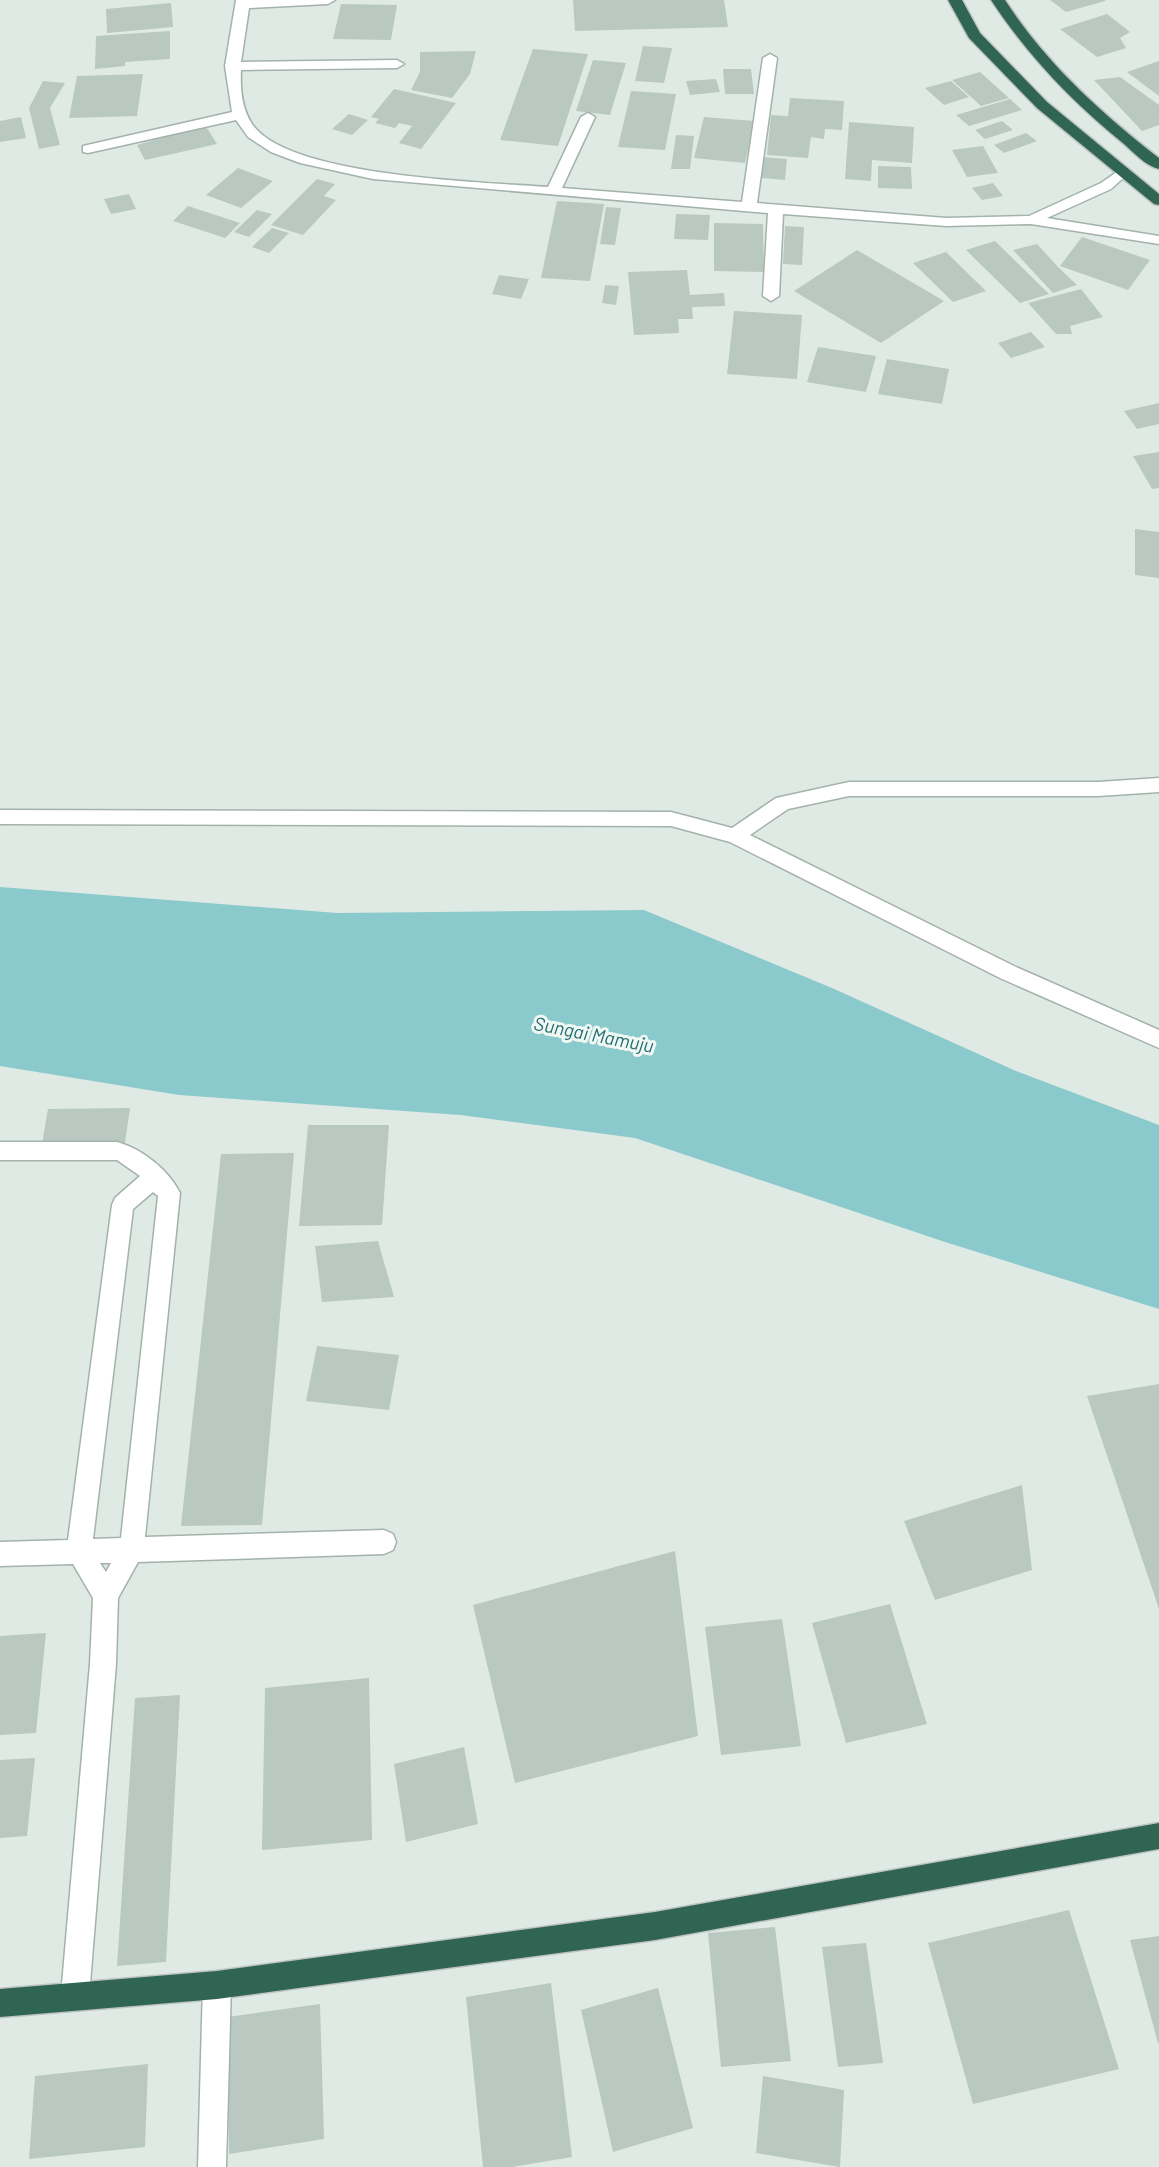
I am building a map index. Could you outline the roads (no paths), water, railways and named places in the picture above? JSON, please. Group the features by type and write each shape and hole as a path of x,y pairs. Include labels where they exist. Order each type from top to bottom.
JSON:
{"highway":[{"path":"955,0 974,35 1015,55 1085,104 1156,160"},
{"path":"998,0 1018,32 1015,55 1042,105 1159,201"},
{"path":"1124,171 1156,160"},
{"path":"0,2003 217,1985 655,1926 1159,1836"}],"street":[{"path":"328,0 243,2 232,66 239,116 245,125 280,152 314,163 382,177 553,192 946,222 1031,220 1159,240"},
{"path":"749,207 770,58"},
{"path":"232,66 397,64"},
{"path":"88,149 239,116"},
{"path":"553,192 588,117"},
{"path":"1031,220 1106,186 1124,171"},
{"path":"771,296 776,209"},
{"path":"735,836 783,803 849,789 1098,789 1159,785"},
{"path":"0,817 671,819 735,836 1007,972 1159,1039"},
{"path":"0,1151 130,1153 147,1166 153,1178 169,1194 132,1549 106,1596 103,1664 75,1996"},
{"path":"106,1596 79,1551 123,1205 153,1178"},
{"path":"0,1554 384,1542"},
{"path":"212,2167 217,1985"}],"water":[{"name":"Sungai Mamuju","path":"0,887 337,913 644,910 832,988 1016,1071 1159,1125 1159,1309 945,1242 635,1138 460,1115 179,1095 0,1066"}]}
